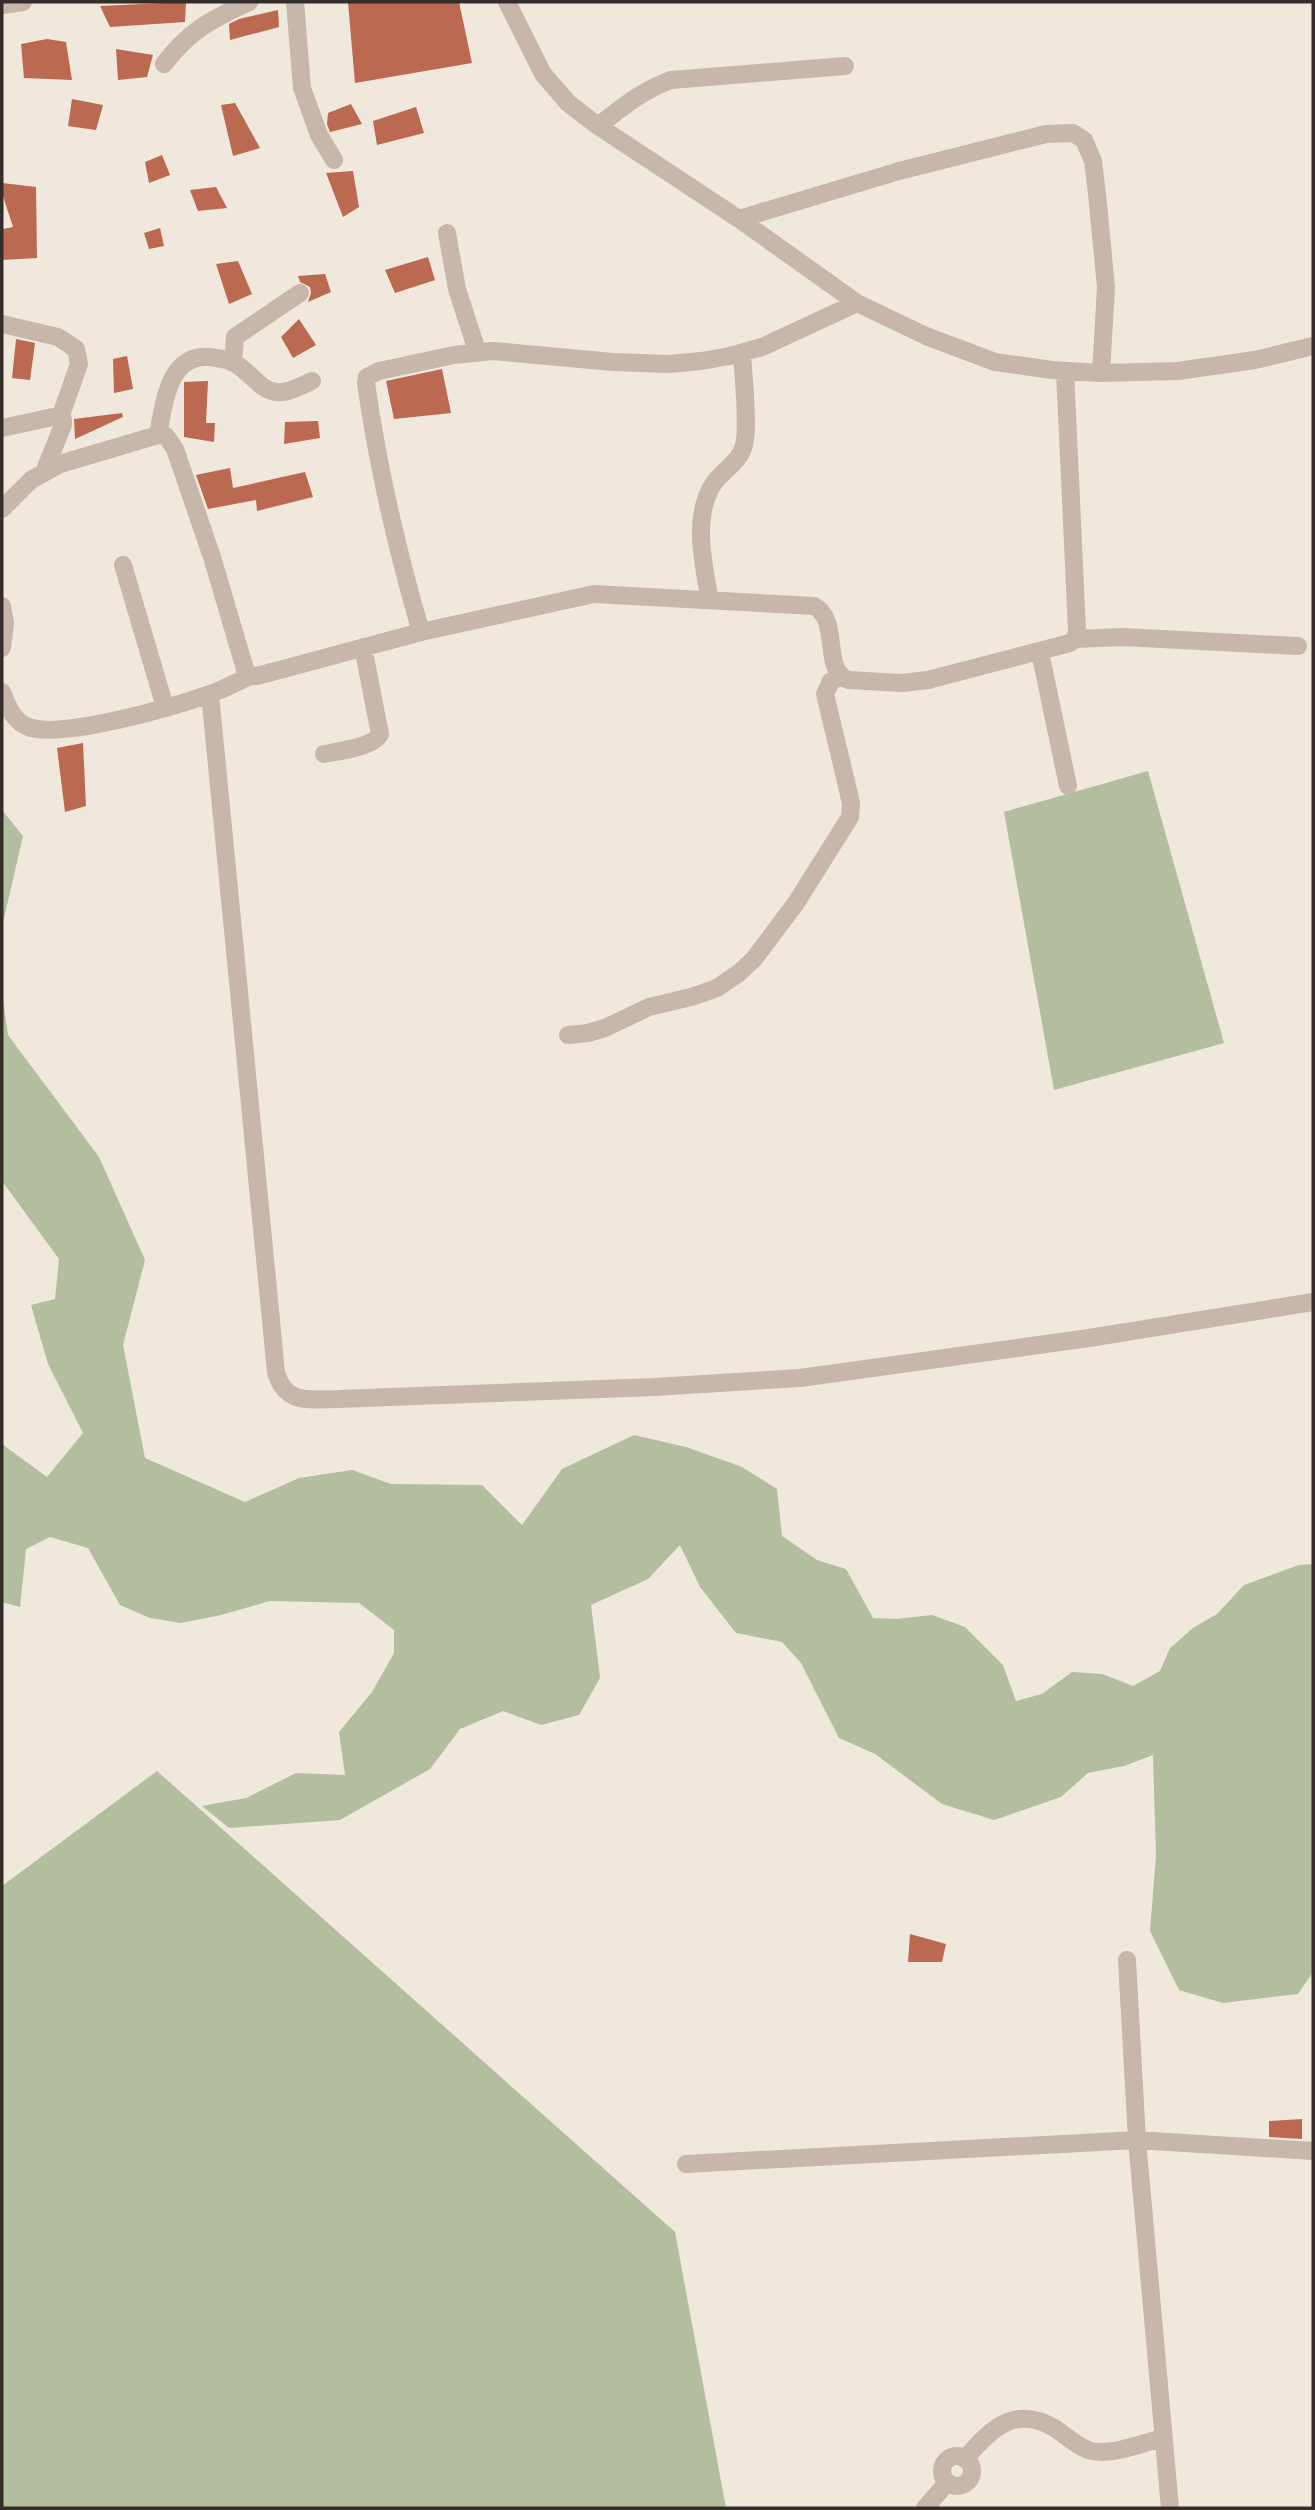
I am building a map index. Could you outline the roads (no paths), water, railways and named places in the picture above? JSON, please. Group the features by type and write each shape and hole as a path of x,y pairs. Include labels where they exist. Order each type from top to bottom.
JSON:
{"street":[{"path":"2,5 23,2"},
{"path":"164,64 188,36 201,26 248,2"},
{"path":"295,2 302,88 320,135 334,160"},
{"path":"507,2 543,74 568,103 858,303 926,335 995,362 1101,373 1178,371 1255,360 1313,346"},
{"path":"598,126 653,86 671,80 845,66"},
{"path":"739,219 899,171 1046,134 1073,133 1084,140 1093,161 1097,194 1105,287 1101,373"},
{"path":"447,233 457,289 477,351"},
{"path":"233,363 235,337 300,293"},
{"path":"421,632 386,502 366,383 368,377 379,371 477,351 513,351 613,362 701,361 742,353 858,303"},
{"path":"2,324 58,337 76,349 79,364 60,418 63,425 44,472"},
{"path":"709,600 700,542 701,529 712,486 736,460 746,441 742,353"},
{"path":"158,435 166,395 173,376 191,359 224,359 239,365 264,387 275,392 312,382"},
{"path":"1065,371 1077,630 1075,639"},
{"path":"2,428 60,418"},
{"path":"2,509 31,480 44,472 84,456 158,435 166,436 175,449 212,557 245,669 250,676"},
{"path":"123,565 164,707"},
{"path":"2,692 15,717 26,726 63,729 106,722 210,694 250,676 421,632 594,594 814,606 822,611 827,620 836,670 841,677 848,680 928,680 1040,652 1075,639 1123,637 1298,646"},
{"path":"2,606 5,623 2,648"},
{"path":"324,754 370,743 380,734 363,648"},
{"path":"1040,652 1068,786"},
{"path":"568,1035 605,1028 649,1007 717,988 739,973 768,941 796,903 850,817 850,797 825,694 831,681 841,677"},
{"path":"210,694 276,1372 284,1391 292,1396 338,1399 654,1387 800,1378 1089,1338 1313,1303"},
{"path":"1127,1961 1137,2140 1170,2508"},
{"path":"686,2164 1137,2140 1313,2151"},
{"path":"925,2508 947,2483 958,2487 969,2480 971,2468 965,2459 996,2427 1016,2418 1038,2420 1088,2450 1105,2452 1163,2438"}]}
